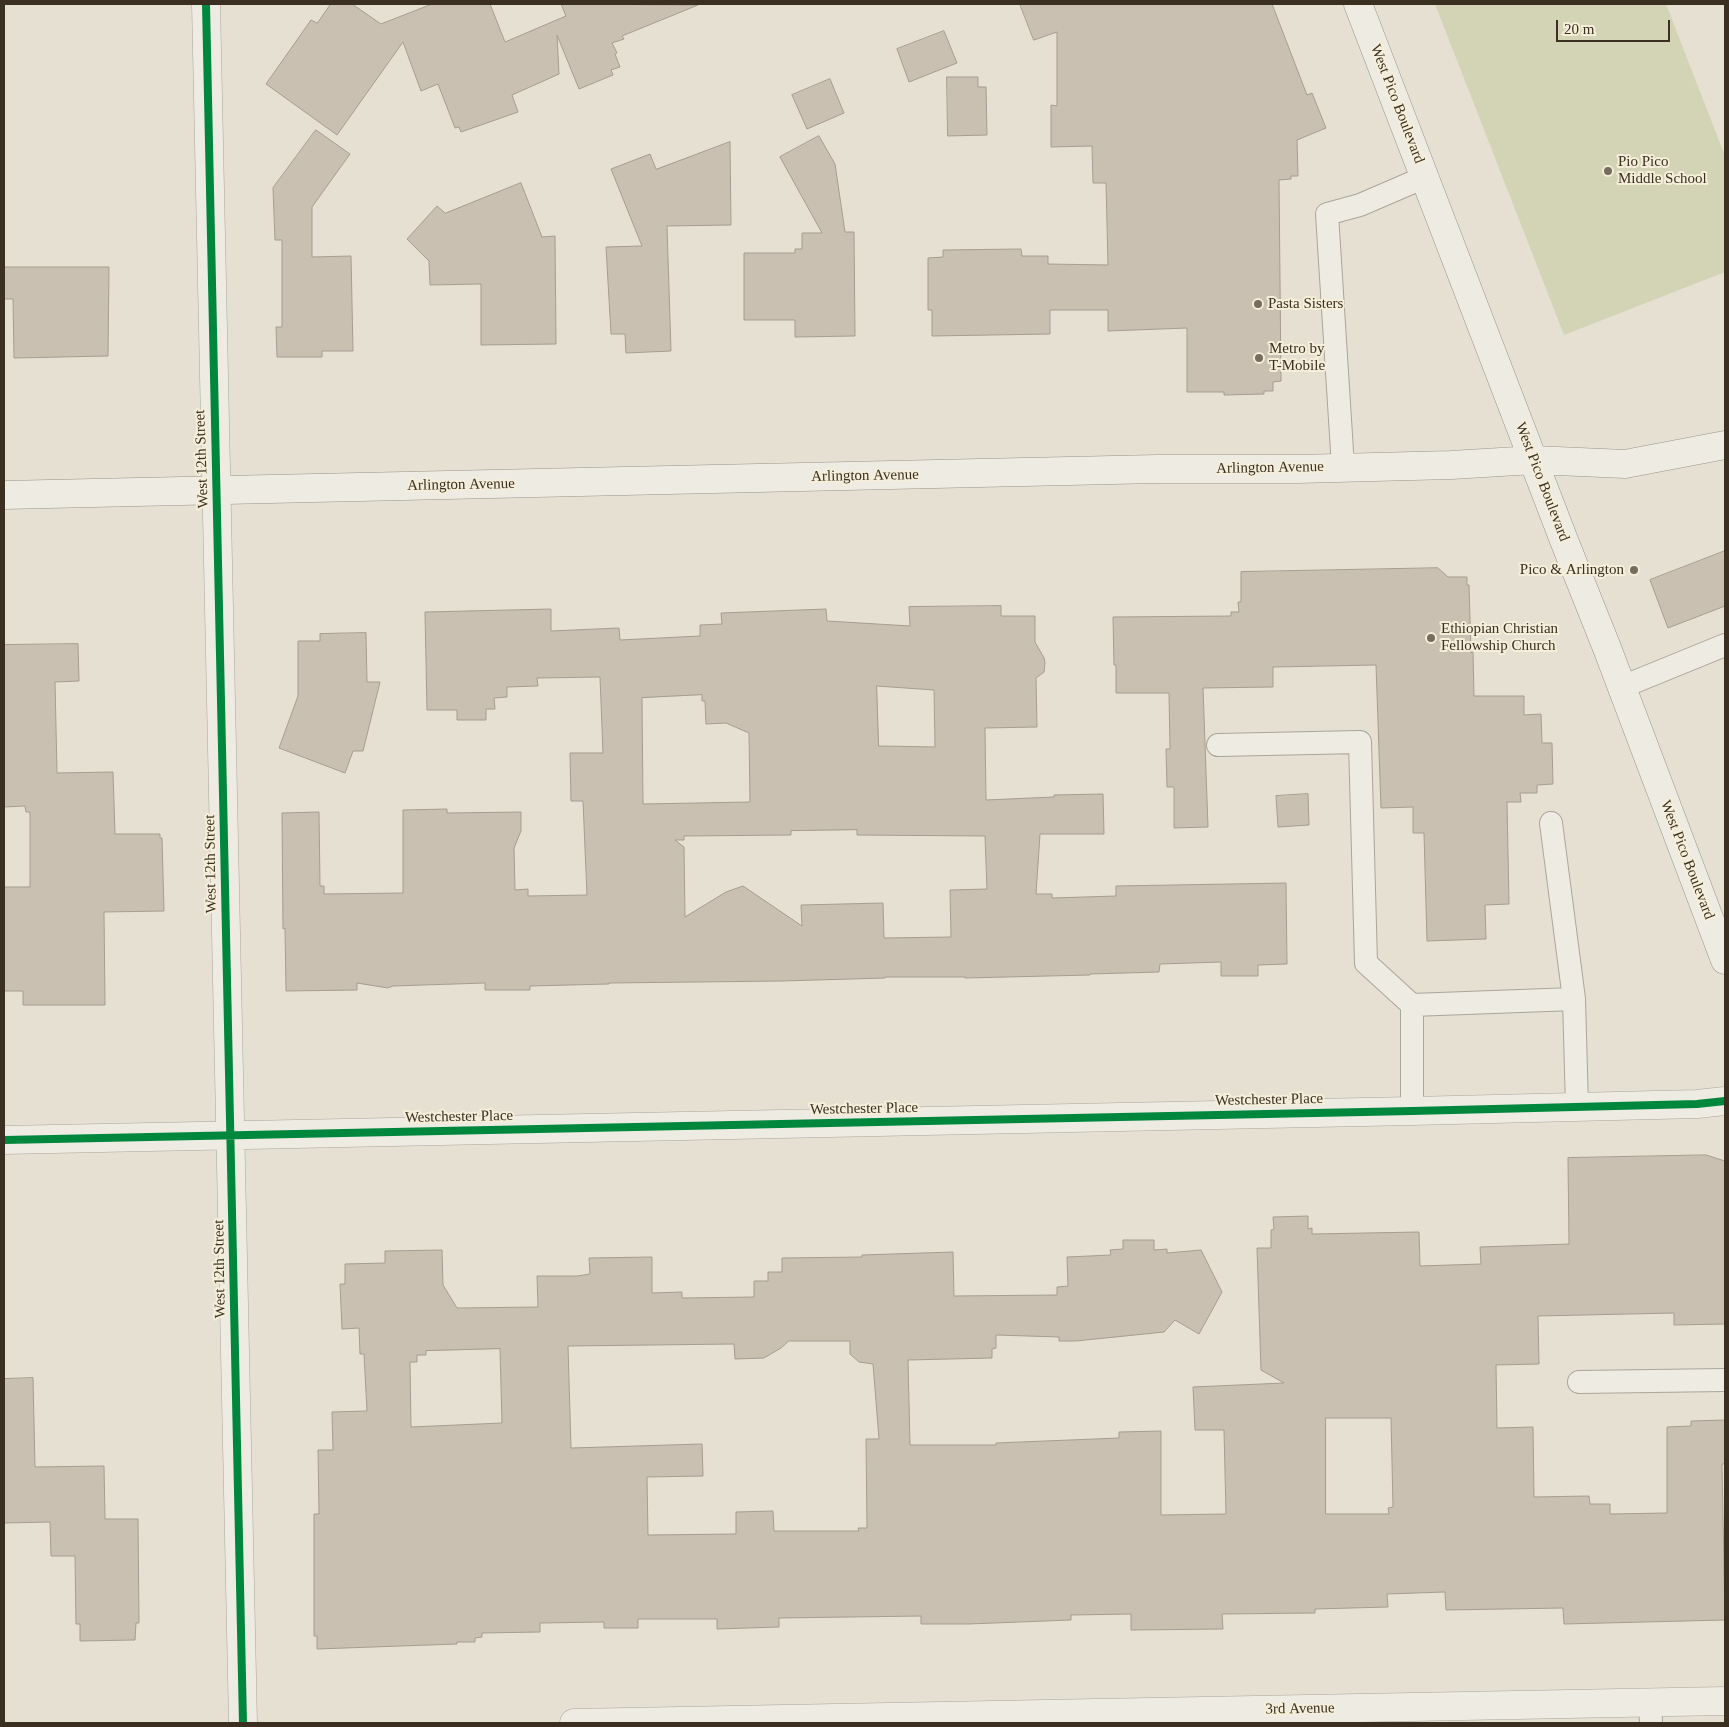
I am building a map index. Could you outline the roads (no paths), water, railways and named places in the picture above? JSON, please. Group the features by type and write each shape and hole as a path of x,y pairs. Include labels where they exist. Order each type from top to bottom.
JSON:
{"street":[{"name":"West 12th Street","path":"206,4 244,1723"},
{"name":"West Pico Boulevard","path":"1358,4 1622,687 1725,960"},
{"name":"Arlington Avenue","path":"4,496 1147,469 1451,465 1534,460 1625,464 1725,445"},
{"name":"Westchester Place","path":"4,1140 1412,1111 1697,1104 1725,1101"},
{"name":"3rd Avenue","path":"574,1723 1651,1713 1725,1701"}],"lane":[{"path":"1343,467 1327,214 1360,205 1425,177"},
{"path":"1622,687 1725,645"},
{"path":"1218,745 1360,742 1366,964 1412,1005 1574,999"},
{"path":"1551,823 1574,999 1578,1107"},
{"path":"1412,1005 1412,1111"},
{"path":"1579,1382 1725,1380"}],"place":[{"name":"Pio Pico Middle School","path":"1608,171"},
{"name":"Pasta Sisters","path":"1258,304"},
{"name":"Metro by T-Mobile","path":"1259,358"},
{"name":"Pico & Arlington","path":"1634,570"},
{"name":"Ethiopian Christian Fellowship Church","path":"1431,638"}]}
